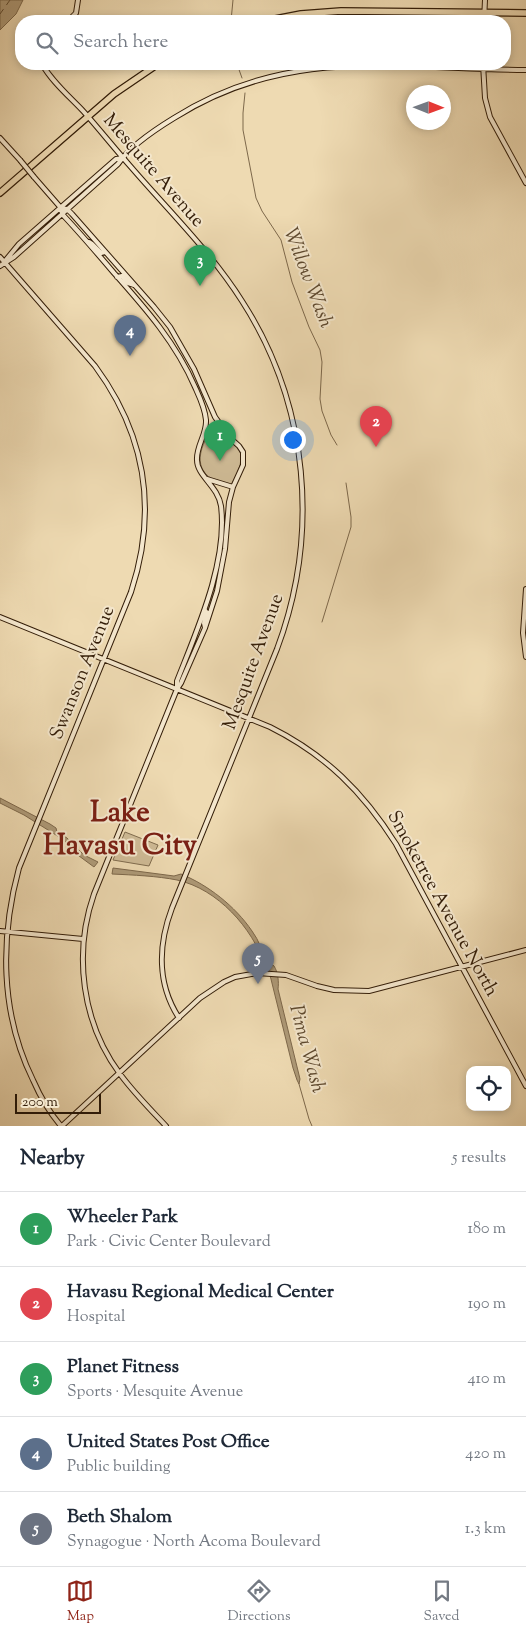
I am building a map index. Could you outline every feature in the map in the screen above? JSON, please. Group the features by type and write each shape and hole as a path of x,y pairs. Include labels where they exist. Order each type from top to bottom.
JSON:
{"highway":[{"path":"296,15 341,11 526,13"},
{"path":"0,193 87,116 114,94 149,70"}],"main road":[{"path":"74,15 78,0"},
{"path":"485,0 485,15"},
{"name":"Mesquite Avenue","path":"47,70 213,262 242,300 274,362 284,388 294,424 300,463 303,527 299,570 284,632 172,908 164,933 162,952 163,976 169,1000 179,1018"},
{"path":"0,266 14,257 63,211 156,130 198,104 238,86 302,70"},
{"path":"526,70 483,70 485,98 490,117 526,183"},
{"path":"0,138 170,340 202,404 206,420 205,434 199,447 197,460 199,468 218,497 220,505 221,527 216,569 205,610 177,681 177,688 93,896 83,939 84,977 92,1019 102,1044 119,1073 138,1097 166,1126"},
{"path":"63,211 106,252 170,327 194,369 215,417 230,438 239,446 244,458 243,465 232,487 228,510 227,536 217,591 205,628 182,683 177,688"},
{"path":"86,242 92,244 101,253 106,252"},
{"name":"Swanson Avenue","path":"0,257 95,366 106,382 126,417 139,454 145,494 142,550 131,592 15,881 5,932 5,979 8,1006 15,1034 39,1093 62,1126"},
{"path":"117,277 122,276 128,283 135,285"},
{"path":"205,434 230,438"},
{"path":"207,479 232,487"},
{"path":"526,589 523,621 526,657"},
{"path":"205,610 207,613 204,623 205,628"},
{"name":"Smoketree Avenue North","path":"0,617 249,718 284,734 332,767 360,793 380,818 396,844 526,1086"},
{"path":"0,931 83,939"},
{"path":"62,1126 204,994 217,985 245,974 277,973 324,988 357,991 381,989 526,950"}],"shaded area":[{"path":"0,0 23,0 16,14 0,30"},
{"path":"208,435 228,439 239,448 241,454 240,467 231,485 212,479 202,468 200,461 201,453"},
{"path":"0,798 50,824 84,855 98,862 94,867 75,853 64,840 24,815 0,803"},
{"path":"125,832 158,845 149,866 113,860"},
{"path":"113,868 174,876 181,874 211,890 238,913 276,971 278,989 300,1079 299,1084 293,1068 268,967 265,965 252,937 232,912 206,892 192,885 177,880 112,874"}],"waterway":[{"name":"Willow Wash","path":"232,15 233,0"},
{"name":"Willow Wash","path":"239,70 242,78"},
{"name":"Willow Wash","path":"245,93 243,130 256,198 281,240 292,282 320,350 322,362 320,399 322,411 337,445"},
{"name":"Willow Wash","path":"322,622 351,527 346,483"},
{"name":"Pima Wash","path":"299,1084 312,1126"}],"ferry route":[{"path":"0,14 10,0"}],"place":[{"name":"Planet Fitness","path":"200,286"},
{"name":"United States Post Office","path":"130,356"},
{"name":"Havasu Regional Medical Center","path":"376,447"},
{"name":"Wheeler Park","path":"220,461"},
{"name":"Beth Shalom","path":"258,984"}],"district":[{"name":"Lake Havasu City","path":"120,831"}]}
